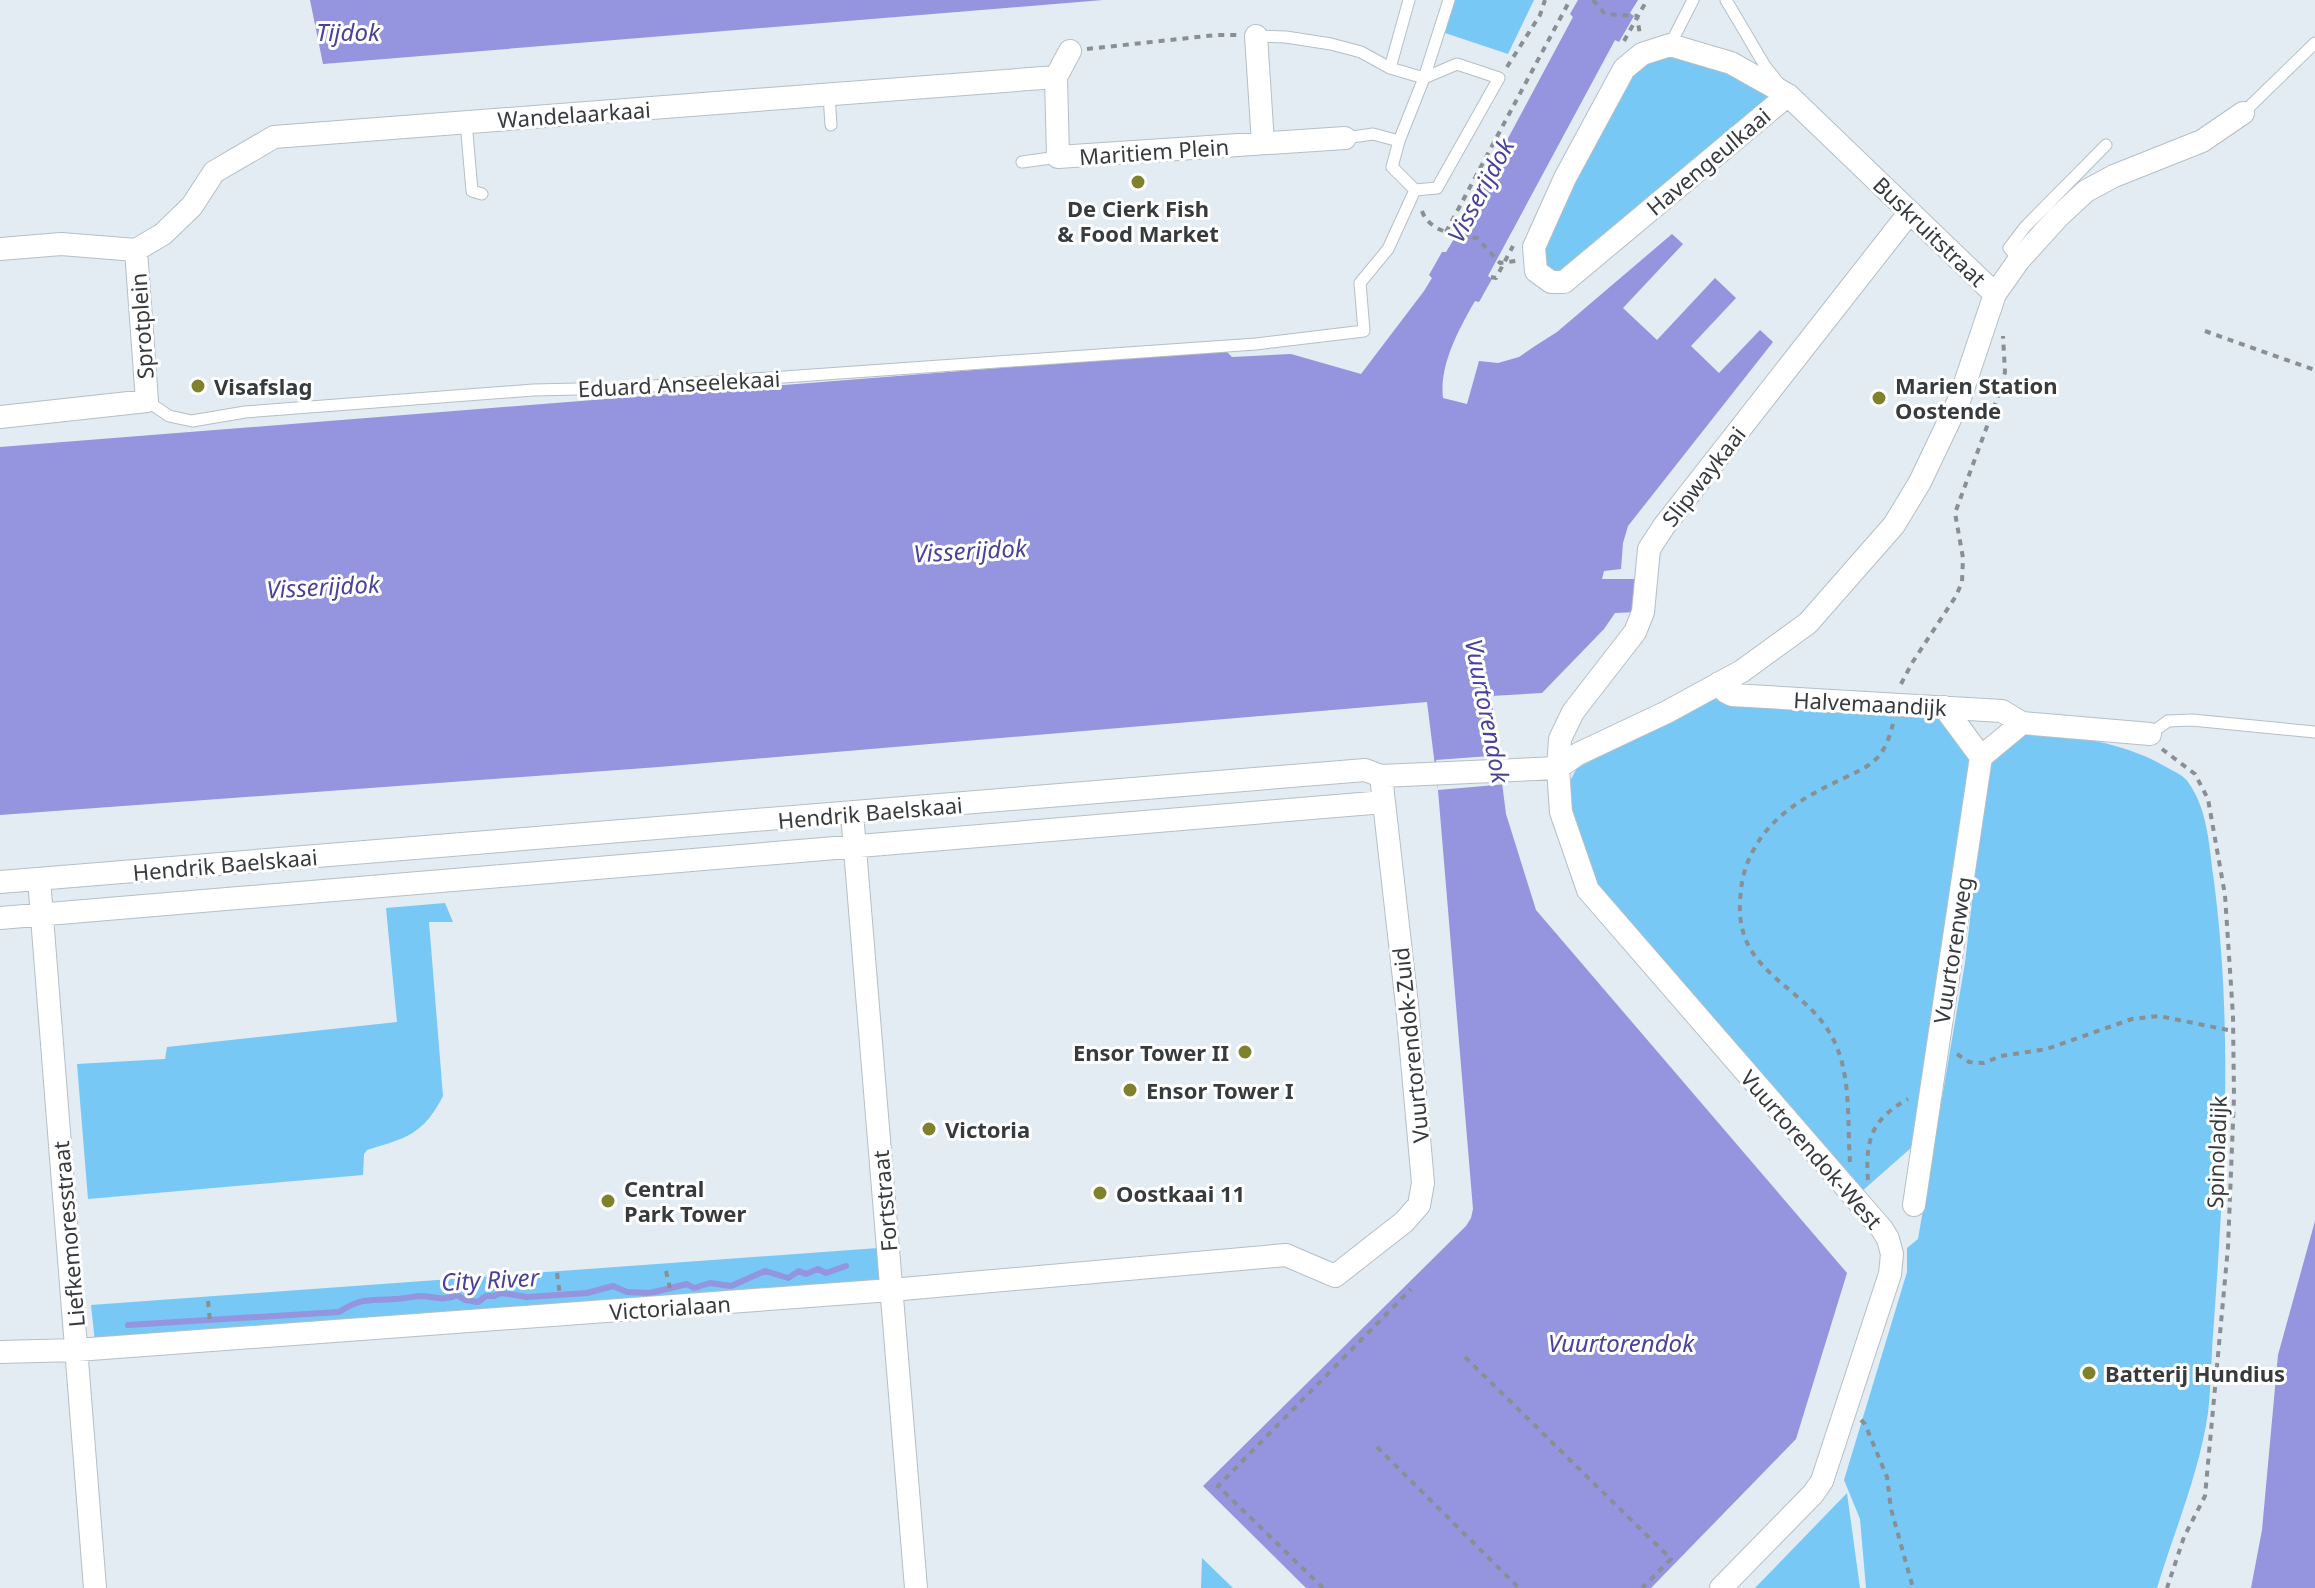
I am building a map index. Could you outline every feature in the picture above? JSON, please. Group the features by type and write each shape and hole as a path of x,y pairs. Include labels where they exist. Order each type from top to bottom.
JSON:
{"street":[{"path":"1256,36 1263,143"},
{"name":"Havengeulkaai","path":"1670,45 1731,63 1788,95 1564,282 1551,282 1536,271 1534,247 1565,178 1624,69 1642,54 1670,45"},
{"name":"Maritiem Plein","path":"1070,51 1056,77 1058,157 1345,138"},
{"name":"Wandelaarkaai","path":"136,250 163,234 192,206 214,172 274,137 1056,77"},
{"name":"Buskruitstraat","path":"1719,683 1742,671 1808,623 1894,525 1920,482 1960,398 1995,294 1788,95"},
{"path":"1995,294 2019,260 2086,191 2114,176 2202,141 2243,113"},
{"name":"Slipwaykaai","path":"1558,768 1560,739 1573,712 1635,632 1643,612 1649,549 1910,212"},
{"path":"0,249 61,244 136,250"},
{"name":"Sprotplein","path":"136,250 147,401"},
{"path":"0,417 147,401"},
{"path":"1558,768 1578,754 1667,712 1719,683"},
{"name":"Halvemaandijk","path":"1719,683 1732,695 2002,711 2022,723 2150,734"},
{"path":"1944,707 1981,757 2022,723"},
{"name":"Vuurtorenweg","path":"1914,1205 1981,757"},
{"name":"Hendrik Baelskaai","path":"0,882 1365,770 1381,776 1558,768"},
{"name":"Vuurtorendok-West","path":"1558,768 1561,812 1588,890 1865,1208 1888,1239 1892,1254 1890,1274 1822,1481 1721,1588"},
{"name":"Vuurtorendok-Zuid","path":"1335,1276 1404,1222 1419,1205 1423,1183 1381,776"},
{"name":"Hendrik Baelskaai","path":"0,918 1384,802"},
{"name":"Fortstraat","path":"852,813 916,1588"},
{"name":"Liefkemoresstraat","path":"39,879 95,1588"},
{"name":"Victorialaan","path":"0,1352 77,1350 891,1290 1286,1255 1335,1276"}],"lane":[{"path":"1390,68 1409,0"},
{"path":"1256,36 1331,44 1361,52 1390,68 1424,78 1457,64 1499,78 1437,188 1415,190 1392,167 1399,141 1424,78 1449,0"},
{"path":"1670,45 1693,0"},
{"path":"1726,0 1765,66 1788,95"},
{"path":"2243,113 2315,43"},
{"path":"829,95 831,125"},
{"path":"466,122 472,191 482,194"},
{"path":"1345,138 1373,134 1399,141"},
{"path":"2019,260 2009,248 2025,227 2106,145"},
{"path":"1022,162 1058,157"},
{"name":"Eduard Anseelekaai","path":"147,401 169,416 192,421 291,408 1256,344 1364,331 1360,283 1388,249 1415,190"},
{"name":"Halvemaandijk","path":"2150,734 2168,721 2192,720 2315,732"}],"path":[{"path":"1499,78 1540,15 1545,0"},
{"path":"1449,234 1570,0"},
{"path":"1593,0 1605,14 1637,16"},
{"path":"1070,51 1216,35 1256,36"},
{"path":"1415,190 1424,218 1449,234 1477,238 1500,263"},
{"path":"2205,331 2315,370"},
{"path":"1839,1177 1850,1168 1844,1067 1834,1039 1824,1023 1756,960 1747,942 1740,915 1743,873 1755,847 1775,821 1795,803 1866,768 1879,755 1890,735 1902,680 1962,582 1963,558 1955,513 2000,391 2005,372 2003,333"},
{"name":"Spinoladijk","path":"2150,734 2161,748 2195,774 2208,799 2225,895 2233,1031 2233,1176 2222,1340 2207,1485 2205,1496 2184,1537 2167,1588"},
{"path":"1937,1049 1952,1050 1969,1062 1984,1063 2007,1055 2047,1049 2132,1019 2159,1016 2233,1031"},
{"path":"1865,1208 1872,1197 1867,1177 1869,1138 1879,1120 1911,1097 1930,1094"},
{"path":"1323,1588 1218,1486 1411,1289"},
{"path":"1465,1357 1671,1559 1642,1588"},
{"path":"1865,1424 1887,1477 1891,1509 1913,1588"},
{"path":"1377,1447 1519,1588"}],"shaded area":[{"path":"1455,0 1534,0 1508,54 1445,33"},
{"path":"1682,54 1776,94 1554,277 1545,270 1545,231 1631,73 1659,56"},
{"path":"1715,699 1733,703 1941,714 1971,755 1912,1147 1861,1192 1595,883 1570,804 1570,781 1577,768"},
{"path":"2022,735 2060,736 2098,742 2151,759 2186,780 2203,814 2219,931 2225,1047 2221,1220 2210,1394 2204,1436 2193,1480 2157,1588 1866,1588 1860,1519 1844,1480 1907,1272 1907,1248 1918,1239 1965,963 1987,770 2002,745"},
{"path":"445,903 453,922 429,922 443,1096 428,1119 412,1133 367,1150 363,1175 88,1199 77,1064 165,1059 167,1047 397,1022 386,908"},
{"path":"878,1248 882,1285 95,1342 91,1305"},
{"path":"1847,1493 1860,1588 1755,1588"},
{"path":"1202,1558 1233,1588 1201,1588"}],"water":[{"name":"Tijdok","path":"310,0 1103,0 323,64"},
{"path":"1578,0 1638,0 1630,13 1634,16 1619,42 1615,40 1488,276 1492,279 1479,302 1475,301 1457,335 1444,373 1443,398 1467,404 1479,361 1498,363 1519,357 1557,332 1672,234 1683,244 1623,308 1657,340 1715,278 1736,298 1691,346 1719,373 1760,330 1773,342 1628,526 1621,569 1604,571 1602,579 1640,579 1637,612 1615,613 1604,629 1542,693 1491,696 1506,814 1536,910 1847,1273 1796,1439 1651,1588 1306,1588 1203,1486 1471,1218 1473,1209 1438,790 1427,702 659,767 0,815 0,447 1225,350 1232,357 1291,354 1361,374 1432,278 1429,275 1442,252 1446,252 1454,239 1573,17 1570,14"},
{"path":"2315,1221 2315,1588 2251,1588 2262,1530 2278,1355"}],"pier":[{"path":"1503,755 1507,784 1438,790 1436,760"}],"waterway":[{"name":"City River","path":"128,1325 339,1312 366,1301 419,1296 443,1298 457,1295 478,1302 486,1296 501,1293 527,1297 587,1293 613,1286 627,1292 650,1293 687,1284 694,1288 710,1283 731,1286 765,1271 788,1278 799,1271 806,1274 818,1269 826,1273 846,1266"}],"place":[{"name":"De Cierk Fish & Food Market","path":"1138,182"},
{"name":"Visafslag","path":"198,386"},
{"name":"Marien Station Oostende","path":"1879,398"},
{"name":"Ensor Tower II","path":"1245,1052"},
{"name":"Ensor Tower I","path":"1130,1090"},
{"name":"Victoria","path":"929,1129"},
{"name":"Oostkaai 11","path":"1100,1193"},
{"name":"Central Park Tower","path":"608,1201"},
{"name":"Batterij Hundius","path":"2089,1373"}],"water label":[{"name":"Visserijdok","path":"1480,190"},
{"name":"Visserijdok","path":"970,550"},
{"name":"Visserijdok","path":"323,586"},
{"name":"Vuurtorendok","path":"1488,711"},
{"name":"Vuurtorendok","path":"1621,1342"}]}
